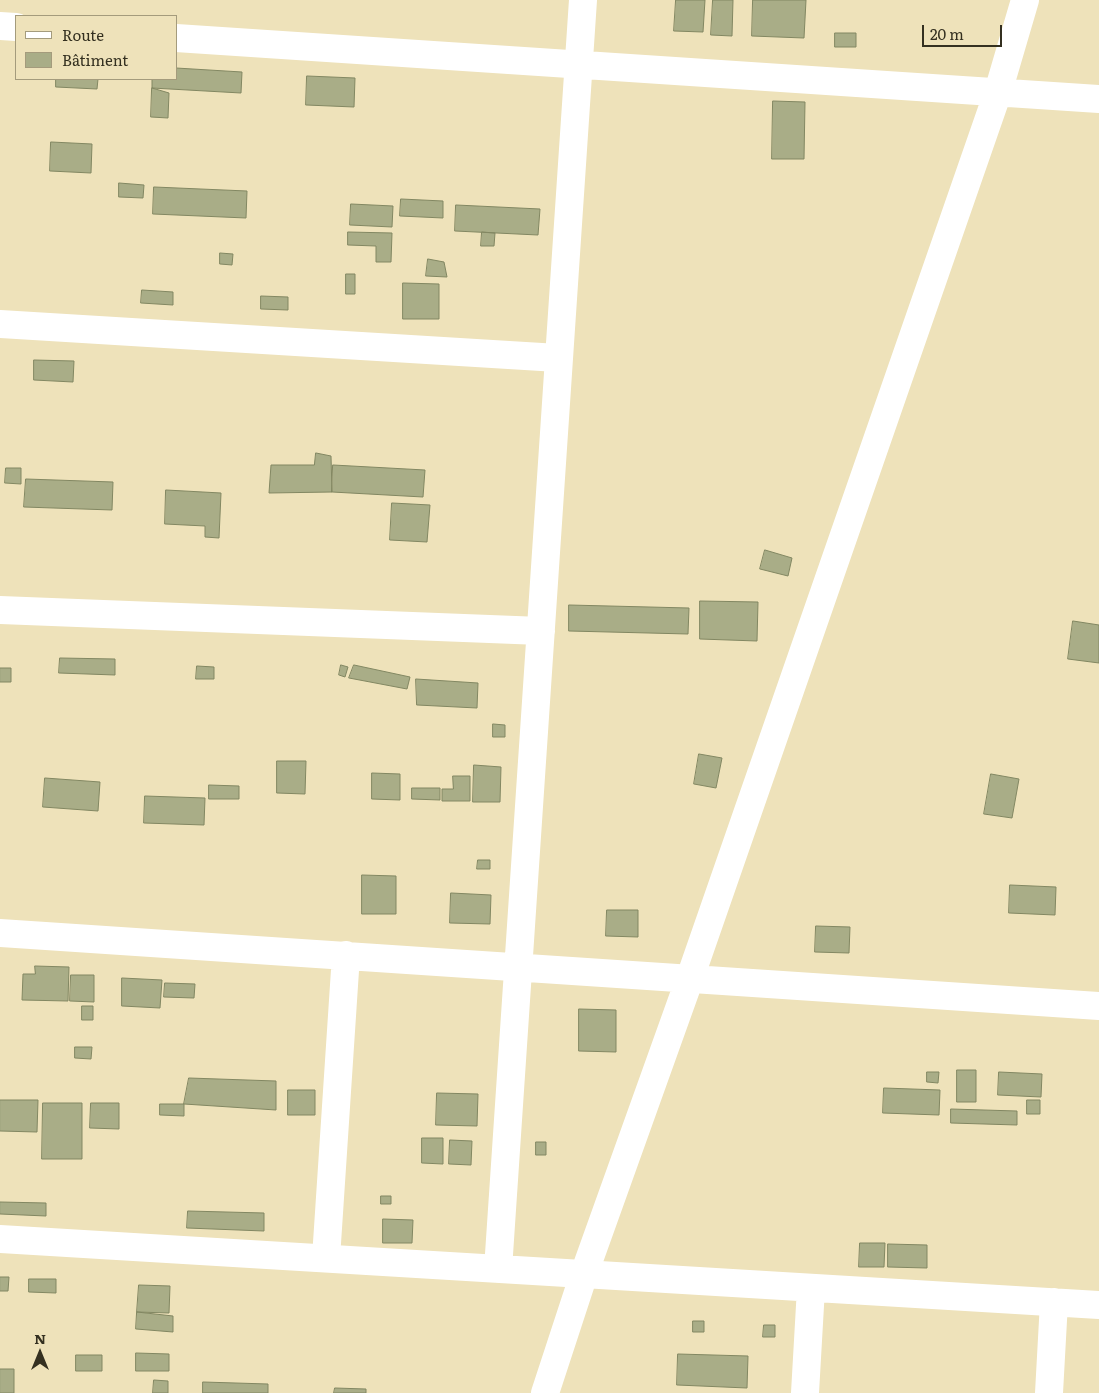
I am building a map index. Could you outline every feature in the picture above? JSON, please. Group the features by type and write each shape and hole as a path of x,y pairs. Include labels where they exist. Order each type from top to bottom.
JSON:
{"street":[{"path":"498,1269 583,0"},
{"path":"545,1393 584,1274 690,978 998,92 1025,0"},
{"path":"0,26 15,27"},
{"path":"178,38 1099,99"},
{"path":"0,324 558,358"},
{"path":"0,610 541,631"},
{"path":"0,933 1099,1006"},
{"path":"326,1258 346,956"},
{"path":"0,1239 1099,1305"},
{"path":"805,1393 811,1288"},
{"path":"1049,1393 1054,1302"}],"building":[{"path":"676,0 705,0 703,32 674,31"},
{"path":"713,0 733,0 732,36 711,35"},
{"path":"753,0 806,0 804,38 752,36"},
{"path":"835,33 856,33 856,47 835,47"},
{"path":"178,68 242,72 241,93 152,88 152,80 178,80"},
{"path":"307,76 355,78 354,107 306,105"},
{"path":"56,80 98,80 97,89 56,87"},
{"path":"152,88 169,93 168,118 151,117"},
{"path":"773,101 805,102 804,159 772,159"},
{"path":"51,142 92,144 91,173 50,171"},
{"path":"119,183 144,185 143,198 119,197"},
{"path":"154,187 247,191 246,218 153,214"},
{"path":"401,199 443,201 443,218 400,216"},
{"path":"351,204 393,206 392,227 350,225"},
{"path":"456,205 540,209 538,235 455,231"},
{"path":"348,232 392,233 391,262 376,262 376,246 348,245"},
{"path":"482,232 495,233 494,246 481,246"},
{"path":"220,253 233,254 232,265 220,264"},
{"path":"428,259 444,262 447,277 426,276"},
{"path":"346,274 355,274 355,294 346,294"},
{"path":"403,283 439,284 439,319 403,319"},
{"path":"142,290 173,292 173,305 141,303"},
{"path":"261,296 288,297 288,310 261,309"},
{"path":"34,360 74,361 73,382 34,380"},
{"path":"316,453 331,456 332,492 269,493 271,465 314,465"},
{"path":"333,465 425,470 423,497 332,492"},
{"path":"6,468 21,468 21,484 5,483"},
{"path":"26,479 113,482 112,510 24,507"},
{"path":"166,490 221,493 219,538 205,537 205,526 165,524"},
{"path":"392,503 430,505 427,542 390,540"},
{"path":"765,550 792,558 788,576 760,569"},
{"path":"700,601 758,602 757,641 700,639"},
{"path":"569,605 689,608 688,634 569,631"},
{"path":"1073,621 1099,625 1099,663 1068,659"},
{"path":"60,658 115,659 115,675 59,673"},
{"path":"341,665 348,667 345,677 339,675"},
{"path":"354,665 410,677 407,689 349,678"},
{"path":"197,666 214,667 214,679 196,679"},
{"path":"0,668 11,668 11,682 0,682"},
{"path":"416,679 478,683 477,708 417,705"},
{"path":"493,724 505,725 505,737 493,737"},
{"path":"699,754 722,758 716,788 694,784"},
{"path":"277,761 306,761 305,794 277,793"},
{"path":"474,765 501,767 500,802 473,802"},
{"path":"372,773 400,774 400,800 372,799"},
{"path":"991,774 1019,779 1012,818 984,814"},
{"path":"453,776 470,776 470,801 442,801 442,789 453,789"},
{"path":"45,778 100,782 98,811 43,807"},
{"path":"209,785 239,786 239,799 209,799"},
{"path":"412,788 440,788 440,800 412,799"},
{"path":"145,796 205,798 204,825 144,823"},
{"path":"478,860 490,860 490,869 477,869"},
{"path":"362,875 396,876 396,914 362,914"},
{"path":"1010,885 1056,887 1055,915 1009,913"},
{"path":"451,893 491,895 490,924 450,923"},
{"path":"607,910 638,910 638,937 606,936"},
{"path":"816,926 850,927 849,953 815,952"},
{"path":"35,966 69,967 68,1001 22,1000 23,974 35,974"},
{"path":"71,975 94,975 94,1002 70,1001"},
{"path":"122,978 162,980 160,1008 122,1006"},
{"path":"165,983 195,984 194,998 164,997"},
{"path":"82,1006 93,1006 93,1020 82,1020"},
{"path":"579,1009 616,1010 616,1052 579,1051"},
{"path":"75,1047 92,1047 91,1059 75,1058"},
{"path":"957,1070 976,1070 976,1102 957,1102"},
{"path":"927,1072 939,1072 938,1083 927,1082"},
{"path":"999,1072 1042,1074 1041,1097 998,1095"},
{"path":"189,1078 276,1081 276,1110 184,1104"},
{"path":"884,1088 940,1090 939,1115 883,1113"},
{"path":"288,1090 315,1090 315,1115 288,1115"},
{"path":"437,1093 478,1094 477,1126 436,1125"},
{"path":"0,1100 38,1100 37,1132 0,1131"},
{"path":"1027,1100 1040,1100 1040,1114 1027,1114"},
{"path":"43,1103 82,1103 82,1159 42,1159"},
{"path":"91,1103 119,1103 119,1129 90,1128"},
{"path":"160,1104 184,1104 184,1116 160,1115"},
{"path":"951,1109 1017,1111 1017,1125 951,1123"},
{"path":"422,1138 443,1138 443,1164 422,1163"},
{"path":"450,1140 472,1141 471,1165 449,1164"},
{"path":"536,1142 546,1142 546,1155 536,1155"},
{"path":"381,1196 391,1196 391,1204 381,1204"},
{"path":"0,1202 46,1203 46,1216 0,1214"},
{"path":"188,1211 264,1213 264,1231 187,1228"},
{"path":"383,1219 413,1220 412,1243 383,1243"},
{"path":"860,1243 885,1243 884,1267 859,1267"},
{"path":"888,1244 927,1245 927,1268 888,1267"},
{"path":"0,1277 9,1277 8,1291 0,1291"},
{"path":"29,1279 56,1279 56,1293 29,1292"},
{"path":"139,1285 170,1286 169,1313 137,1312"},
{"path":"137,1312 173,1316 173,1332 136,1329"},
{"path":"693,1321 704,1321 704,1332 693,1332"},
{"path":"764,1325 775,1325 775,1337 763,1337"},
{"path":"136,1353 169,1354 169,1371 136,1371"},
{"path":"678,1354 748,1356 747,1388 677,1385"},
{"path":"76,1355 102,1355 102,1371 76,1371"},
{"path":"0,1369 14,1369 14,1393 0,1393"},
{"path":"154,1380 168,1381 168,1393 153,1393"},
{"path":"203,1382 268,1384 268,1393 203,1393"},
{"path":"335,1388 366,1389 366,1393 334,1393"}]}
